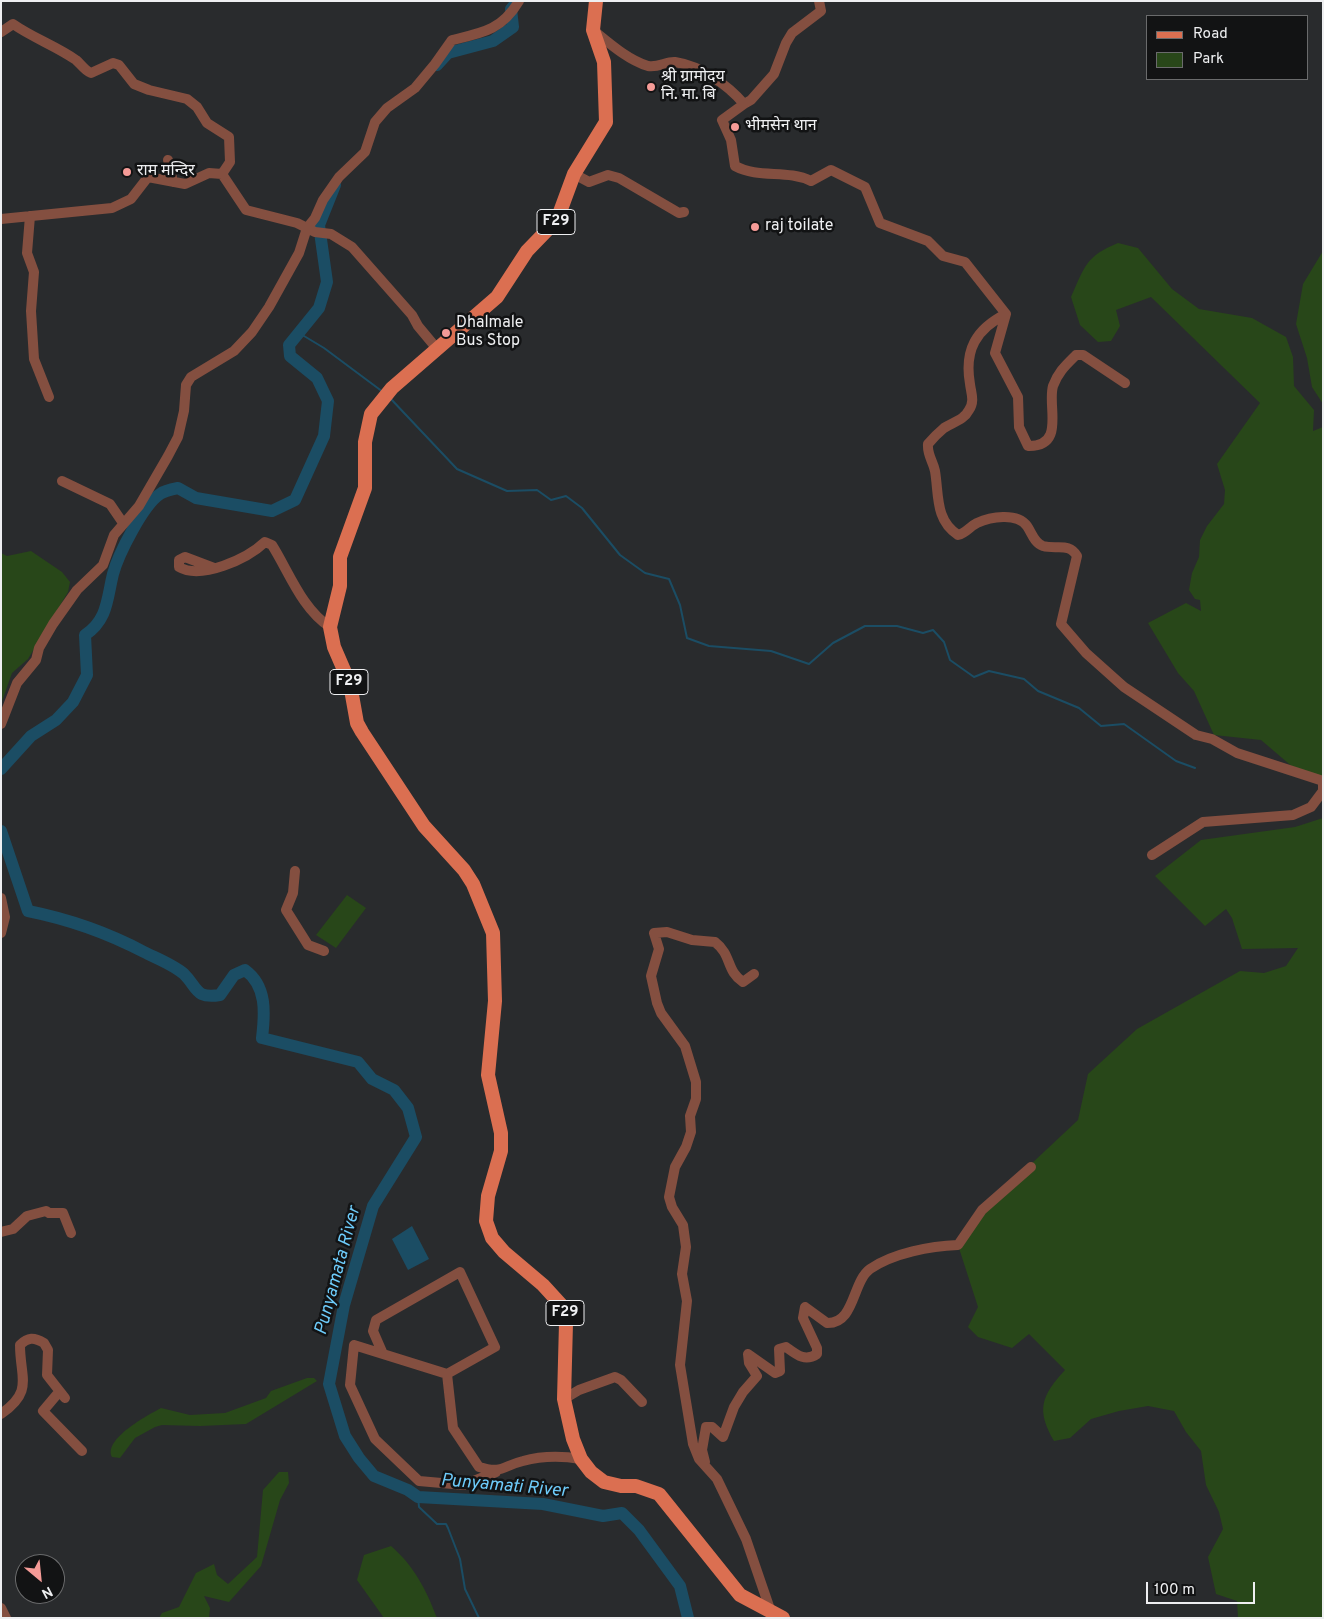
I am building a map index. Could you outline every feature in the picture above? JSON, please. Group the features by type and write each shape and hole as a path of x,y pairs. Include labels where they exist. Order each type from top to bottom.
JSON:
{"main road":[{"name":"F29","path":"596,1 593,30 604,62 606,122 574,174 557,220 527,251 497,297 392,388 380,400 371,414 367,426 365,488 340,557 340,586 330,627 334,647 350,684 357,723 424,826 464,870 473,884 493,933 495,1001 488,1075 501,1133 500,1150 488,1196 486,1221 492,1238 504,1252 544,1285 564,1308 566,1323 564,1399 573,1439 581,1459 591,1472 604,1482 636,1486 659,1494 740,1595 777,1615"}],"street":[{"path":"1,724 17,683 36,660 39,648 69,600 104,565 114,535 139,506 178,437 184,411 186,385 191,377 234,351 252,332 269,307 311,230 323,200 339,177 365,152 376,122 387,108 415,88 452,40 490,31 510,16 519,1"},
{"path":"819,1 821,11 792,33 786,42 774,74 751,100 722,120 731,140 735,166 747,173 799,175 811,181 831,170 865,187 880,223 928,241 943,256 965,262 1006,314"},
{"path":"1,32 13,24 42,43 76,60 86,71 91,73 113,63 119,65 134,84 149,90 187,99 197,107 206,123 229,137 230,162 222,174"},
{"path":"593,30 616,49 648,66 674,62 715,77 744,104"},
{"path":"168,160 173,182"},
{"path":"1,219 112,208 131,199 148,177 185,184 209,173 222,174"},
{"path":"222,174 246,210 297,222 311,230 331,234 352,247 412,315 418,326 438,350"},
{"path":"574,174 588,182 608,175 619,178 679,213 684,212"},
{"path":"30,216 27,253 34,272 31,311 34,359 49,397"},
{"path":"1006,314 995,354 1018,396 1019,427 1028,446 1036,446 1049,436 1053,426 1052,388 1059,372 1076,355 1083,355 1124,383"},
{"path":"1006,314 994,320 979,333 968,359 973,398 970,410 960,420 946,426 928,444 941,517 950,530 958,535 965,533 974,524 981,522 1010,517 1019,519 1026,525 1039,544 1045,547 1065,546 1074,550 1077,556 1061,624 1086,653 1124,687 1196,735 1212,739 1237,753 1322,781 1323,791 1311,807 1293,815 1203,822 1152,855"},
{"path":"62,481 110,504 123,523"},
{"path":"214,568 254,552 265,542 272,545 308,605 321,621 330,627"},
{"path":"296,872 293,893 286,910 308,945 324,951"},
{"path":"1,898 4,917 1,933"},
{"path":"754,974 743,982 736,978 732,973 727,955 715,942 692,940 667,932 654,933 658,949 651,976 657,1003 660,1013 685,1046 696,1082 696,1099 690,1116 691,1132 686,1147 675,1167 669,1197 672,1206 680,1216 686,1247 682,1274 687,1301 680,1365 693,1444 699,1459 718,1479 746,1539 777,1615"},
{"path":"706,1465 702,1450 706,1427 712,1427 723,1437 734,1407 743,1392 757,1376 749,1363 748,1354 775,1373 780,1371 779,1349 782,1347 786,1347 798,1357 810,1358 817,1354 817,1348 803,1318 805,1307 827,1322 842,1317 849,1309 862,1278 870,1270 902,1256 943,1246 958,1245 982,1210 1031,1167"},
{"path":"1,1232 12,1229 27,1216 46,1211 49,1213 63,1213 71,1233"},
{"path":"447,1374 383,1354 373,1331 376,1320 460,1272 495,1347 447,1374 354,1345 350,1385 375,1439 419,1481 464,1485 524,1461 566,1456 581,1459"},
{"path":"1,1414 20,1397 24,1386 20,1345 26,1339 33,1338 44,1343 48,1350 47,1375 62,1395 43,1411 82,1451"},
{"path":"447,1374 453,1428 479,1467 496,1472"},
{"path":"564,1399 579,1390 615,1377 621,1380 642,1402"},
{"path":"1,1608 6,1618"}],"green space":[{"path":"1118,243 1138,248 1172,289 1199,309 1252,318 1286,337 1293,357 1294,386 1314,410 1313,431 1323,427 1323,779 1295,769 1261,740 1214,735 1194,691 1178,673 1148,623 1186,603 1201,611 1200,600 1195,599 1189,590 1192,573 1199,557 1200,540 1207,526 1224,504 1225,490 1217,464 1260,403 1151,297 1116,310 1120,326 1111,341 1098,342 1080,325 1071,297 1080,277 1093,258"},
{"path":"1323,251 1323,404 1312,387 1307,358 1296,324 1303,284"},
{"path":"31,551 62,572 70,582 68,592 28,659 12,673 1,704 1,553 7,556"},
{"path":"1323,818 1323,1618 1238,1618 1237,1601 1216,1594 1208,1557 1223,1529 1219,1512 1206,1485 1201,1451 1186,1432 1174,1411 1148,1406 1119,1411 1091,1419 1070,1438 1054,1441 1045,1420 1044,1404 1046,1396 1065,1370 1029,1334 1012,1348 978,1337 968,1327 978,1307 958,1245 982,1210 1078,1120 1088,1074 1137,1029 1240,971 1264,973 1286,966 1298,948 1242,949 1232,918 1226,909 1205,926 1155,876 1201,840 1295,827"},
{"path":"347,895 366,908 336,948 316,935"},
{"path":"307,1378 314,1378 317,1381 246,1424 162,1425 135,1438 120,1458 112,1457 111,1450 120,1435 137,1422 161,1408 190,1415 225,1413 266,1398 271,1391"},
{"path":"279,1472 288,1472 289,1483 280,1500 261,1566 229,1602 204,1596 210,1608 209,1618 159,1618 162,1613 179,1607 196,1573 214,1564 217,1575 228,1584 257,1557 263,1490"},
{"path":"391,1546 413,1570 437,1618 384,1618 357,1580 364,1555"}],"water":[{"path":"412,1226 429,1259 408,1270 392,1239"}],"waterway":[{"name":"Punyamata River","path":"437,65 448,53 493,41 513,27 511,9 516,3"},
{"name":"Punyamata River","path":"1,769 31,736 56,720 73,702 87,675 85,635 98,623 108,600 113,574 120,555 139,519 153,500 162,493 178,488 196,498 272,511 295,500 324,436 328,401 317,378 290,356 289,345 319,308 327,282 319,225 335,185"},
{"path":"299,333 324,348 383,392"},
{"path":"390,398 457,469 507,491 537,490 551,500 566,496 582,508 620,555 645,573 669,579 680,605 687,638 709,646 771,651 809,664 833,643 865,626 897,626 923,633 933,630 944,642 950,660 974,677 989,671 1024,679 1038,691 1079,708 1101,726 1124,724 1176,761 1195,768"},
{"name":"Punyamata River","path":"1,831 28,911 88,927 130,945 180,971 201,994 220,995 234,975 245,970 252,976 261,992 264,1010 262,1038 358,1062 372,1079 394,1090 408,1108 416,1137 373,1206 344,1305 329,1384 345,1436 359,1458 374,1476 408,1490 418,1497 543,1504 603,1516 622,1513 639,1530 680,1586 688,1618"},
{"path":"418,1497 419,1507 437,1524 446,1524 460,1559 465,1589 479,1618"}],"place":[{"name":"श्री ग्रामोदय नि. मा. बि","path":"651,87"},
{"name":"भीमसेन थान","path":"735,127"},
{"name":"राम मन्दिर","path":"127,172"},
{"name":"raj toilate","path":"755,227"},
{"name":"Dhalmale Bus Stop","path":"446,333"}],"water label":[{"name":"Punyamati River","path":"504,1487"}]}
